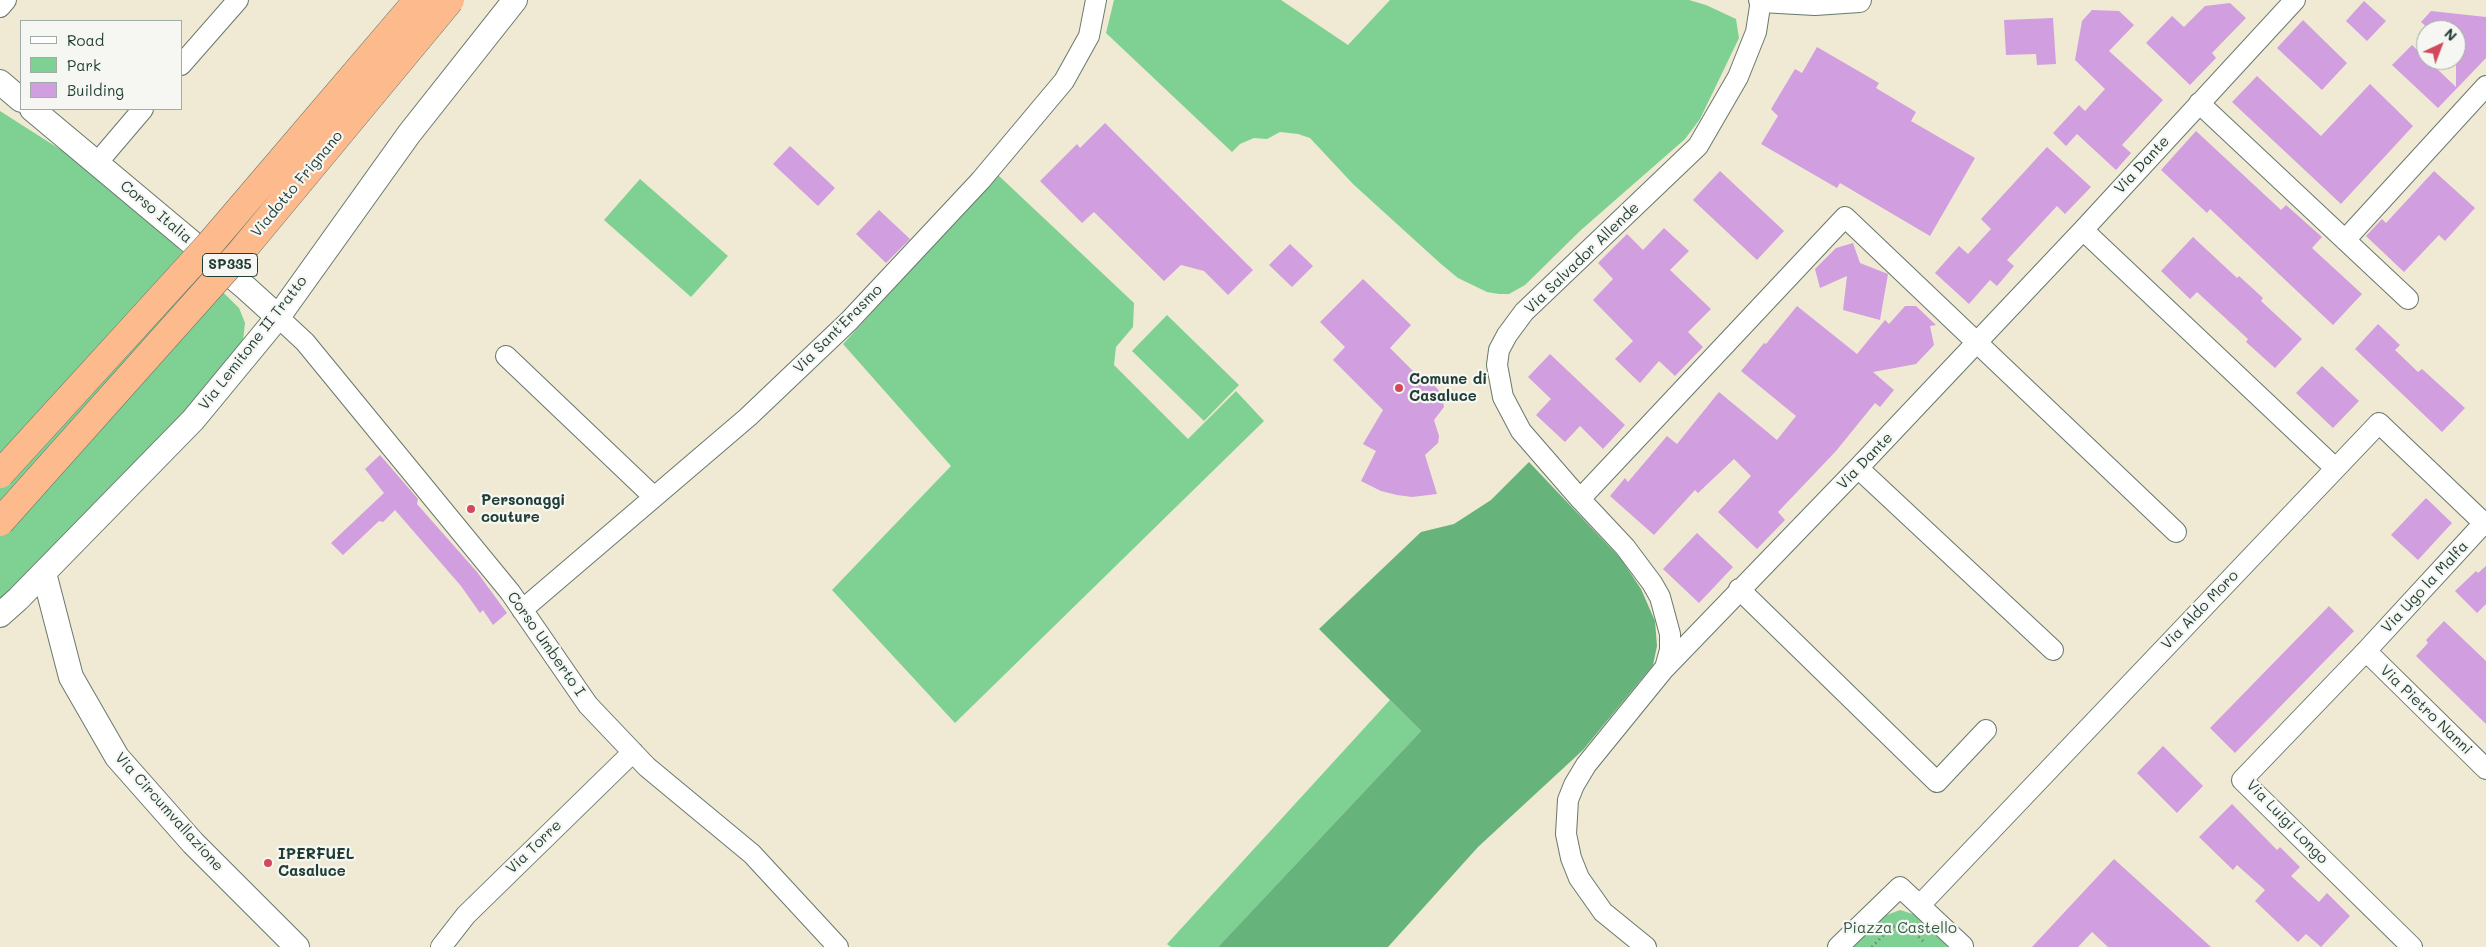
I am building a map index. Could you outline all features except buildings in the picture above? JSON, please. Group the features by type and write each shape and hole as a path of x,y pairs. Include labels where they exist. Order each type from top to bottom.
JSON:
{"highway":[{"name":"Viadotto Frignano","path":"0,474 209,245 418,0"},
{"name":"Viadotto Frignano","path":"0,522 241,252 450,0"}],"street":[{"path":"0,7 6,0"},
{"path":"182,64 238,0"},
{"name":"Via Lemitone II Tratto","path":"0,615 44,573 193,420 278,317 408,134 515,0"},
{"name":"Via Sant'Erasmo","path":"522,610 748,418 849,321 994,165 1064,81 1089,36 1096,0"},
{"path":"1761,0 1814,2 1859,0"},
{"name":"Via Salvador Allende","path":"1664,669 1670,650 1670,634 1660,597 1637,561 1535,449 1517,424 1504,397 1499,380 1497,365 1499,350 1507,335 1539,296 1698,146 1738,77 1756,32 1761,0"},
{"name":"Via Dante","path":"1646,947 1618,927 1589,894 1571,858 1566,834 1568,800 1574,785 1586,765 1664,669 1739,589 1858,468 2083,230 2295,0"},
{"path":"0,82 20,99"},
{"path":"2345,240 2486,86"},
{"path":"2199,103 2408,299"},
{"name":"Corso Italia","path":"33,110 278,317"},
{"path":"97,163 143,110"},
{"path":"1580,499 1845,217 2176,532"},
{"path":"2083,230 2335,468"},
{"name":"Corso Umberto I","path":"278,317 305,342 522,610 588,705 647,767 752,854 838,947"},
{"path":"506,356 654,497"},
{"name":"Via Aldo Moro","path":"1920,905 2379,423 2485,524"},
{"path":"1858,468 2052,650"},
{"name":"Via Ugo la Malfa","path":"2366,652 2485,524"},
{"name":"Via Circumvallazione","path":"44,573 71,677 117,757 193,843 297,947"},
{"path":"1739,589 1937,782 1986,730"},
{"name":"Via Pietro Nanni","path":"2366,652 2486,769"},
{"name":"Via Luigi Longo","path":"2366,652 2242,780 2412,947"},
{"name":"Via Torre","path":"441,947 472,909 633,752"},
{"path":"1838,947 1900,886 1963,946"}],"path":[{"path":"1872,947 1890,928 1900,924 1911,929 1925,942"}],"green space":[{"path":"1114,0 1281,0 1348,45 1390,0 1689,0 1706,5 1736,19 1739,38 1700,119 1685,139 1581,230 1525,285 1509,294 1499,294 1487,292 1458,278 1441,264 1353,184 1310,138 1298,134 1280,132 1267,139 1254,138 1240,144 1232,152 1106,33"},
{"path":"0,111 69,155 174,244 239,308 245,323 243,341 210,384 72,530 0,599"},
{"path":"998,175 1134,303 1133,327 1116,347 1114,365 1188,439 1236,391 1264,421 955,723 832,590 951,466 843,344"},
{"path":"640,179 728,256 691,297 604,220"},
{"path":"1167,315 1239,385 1204,421 1132,351"},
{"path":"1529,462 1621,559 1641,589 1655,621 1657,646 1653,665 1583,750 1478,847 1388,947 1218,947 1421,731 1319,629 1421,532 1454,524 1491,500"},
{"path":"1390,700 1421,731 1218,947 1171,947 1167,944"},
{"name":"Piazza Castello","path":"1900,910 1916,915 1948,947 1853,947 1884,916"}],"place":[{"name":"Comune di Casaluce","path":"1399,388"},
{"name":"Personaggi couture","path":"471,509"},
{"name":"IPERFUEL Casaluce","path":"268,863"}]}
